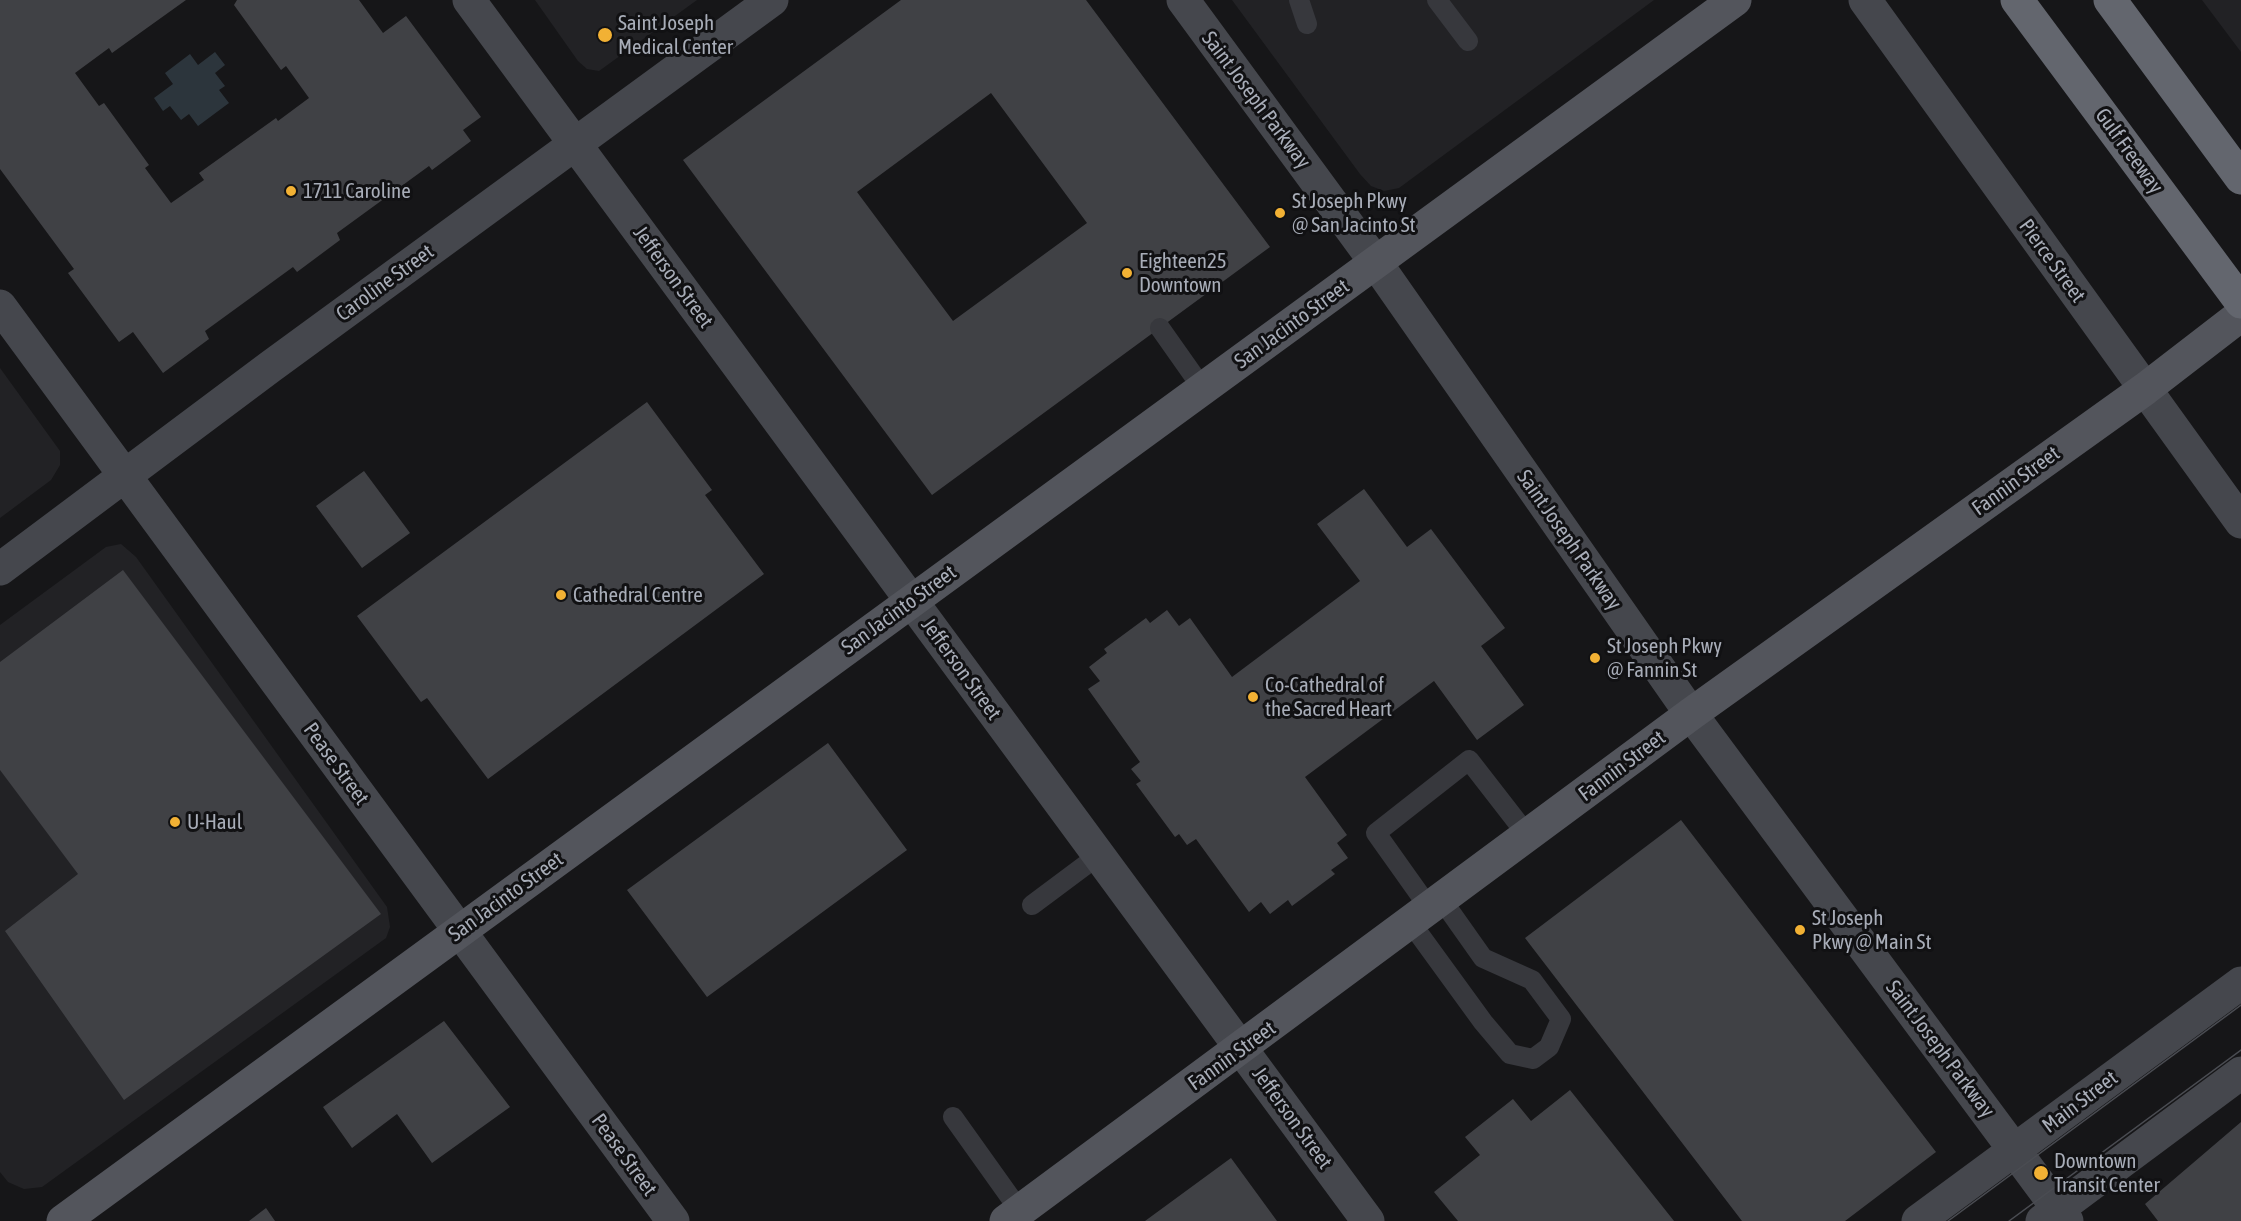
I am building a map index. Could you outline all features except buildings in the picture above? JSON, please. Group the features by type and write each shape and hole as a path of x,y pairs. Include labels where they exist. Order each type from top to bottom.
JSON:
{"highway":[{"name":"Gulf Freeway","path":"2017,0 2241,302"},
{"path":"2110,0 2241,178"}],"main road":[{"name":"San Jacinto Street","path":"63,1221 1735,0"},
{"name":"Fannin Street","path":"1013,1216 1242,1049 1691,714 2145,389 2241,315"}],"street":[{"name":"Jefferson Street","path":"469,0 1368,1221"},
{"name":"Caroline Street","path":"0,569 124,475 772,0"},
{"name":"Saint Joseph Parkway","path":"1183,0 1376,262 1691,714 2015,1150 2056,1217"},
{"name":"Pierce Street","path":"1865,0 2241,522"},
{"name":"Pease Street","path":"0,306 673,1221"},
{"name":"Main Street","path":"1918,1221 2241,983"},
{"path":"2056,1217 2241,1073"}],"lane":[{"path":"1299,0 1307,24"},
{"path":"1437,0 1468,41"},
{"path":"1160,328 1203,389"},
{"path":"1427,911 1483,958 1532,980 1561,1019 1549,1047 1533,1059 1510,1054 1483,1022 1427,911 1376,834 1470,760 1528,836"},
{"path":"1032,905 1099,855"},
{"path":"953,1117 1013,1216"}],"shaded area":[{"name":"Saint Joseph Medical Center","path":"535,0 697,0 599,71 587,69 578,61"},
{"path":"1232,0 1654,0 1399,188 1384,191 1371,186 1360,174"},
{"path":"2202,0 2241,0 2241,52"},
{"path":"215,52 225,65 215,73 225,86 219,90 229,103 198,126 189,114 181,120 170,106 163,111 154,98 173,84 165,73 190,54 198,65"},
{"path":"0,368 60,451 60,465 51,480 0,518"},
{"name":"U-Haul","path":"121,544 136,557 387,907 390,927 386,938 42,1187 24,1189 8,1182 0,1172 0,625 106,547"}],"tram line":[{"path":"1948,1221 2241,1005"},
{"path":"2009,1221 2241,1050"}],"place":[{"name":"Saint Joseph Medical Center","path":"605,35"},
{"name":"1711 Caroline","path":"291,191"},
{"name":"St Joseph Pkwy @ San Jacinto St","path":"1280,213"},
{"name":"Eighteen25 Downtown","path":"1127,273"},
{"name":"Cathedral Centre","path":"561,595"},
{"name":"St Joseph Pkwy @ Fannin St","path":"1595,658"},
{"name":"Co-Cathedral of the Sacred Heart","path":"1253,697"},
{"name":"U-Haul","path":"175,822"},
{"name":"St Joseph Pkwy @ Main St","path":"1800,930"},
{"name":"Downtown Transit Center","path":"2041,1173"}]}
